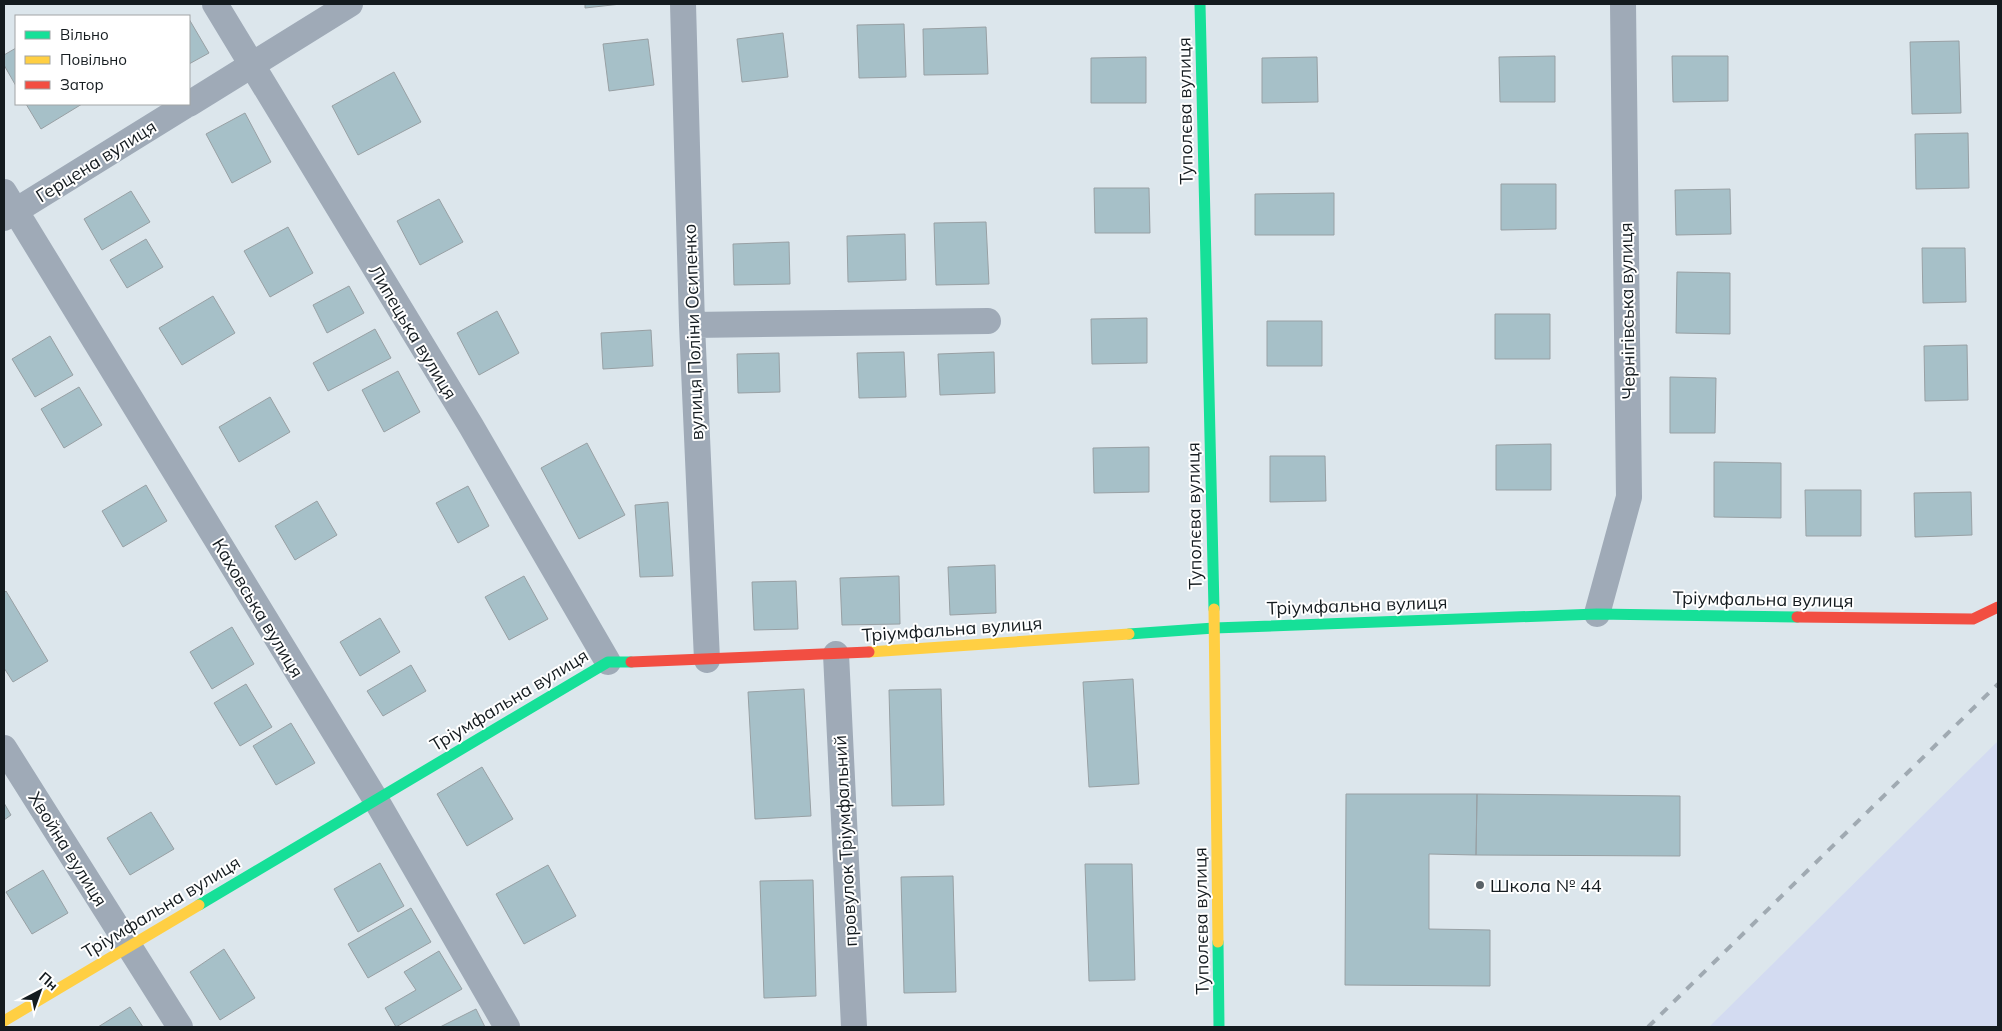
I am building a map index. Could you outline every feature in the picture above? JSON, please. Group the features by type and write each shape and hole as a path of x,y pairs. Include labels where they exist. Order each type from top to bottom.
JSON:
{"street":[{"name":"Липецька вулиця","path":"215,4 470,426 608,662"},
{"name":"Герцена вулиця","path":"190,103 350,4"},
{"name":"вулиця Поліни Осипенко","path":"683,4 692,325 707,660"},
{"name":"Туполєва вулиця","path":"1200,4 1214,628 1219,1027"},
{"name":"Чернігівська вулиця","path":"1597,614 1629,497 1624,4"},
{"name":"Герцена вулиця","path":"8,207 187,105"},
{"name":"Каховська вулиця","path":"8,207 376,800 507,1027"},
{"path":"692,325 988,320"},
{"name":"Тріумфальна вулиця","path":"4,1021 608,662 836,654 1214,628 1597,614 1973,620 1998,607"},
{"name":"провулок Тріумфальний","path":"836,654 854,1027"},
{"name":"Хвойна вулиця","path":"4,748 180,1027"}],"shaded area":[{"path":"1998,741 1998,1027 1709,1027"}],"building":[{"path":"585,4 621,4 585,8"},
{"path":"190,21 209,53 190,63"},
{"path":"904,24 906,77 859,78 857,25"},
{"path":"986,27 988,74 924,75 923,29"},
{"path":"783,33 788,77 742,82 737,39"},
{"path":"648,39 654,85 609,91 603,44"},
{"path":"1959,41 1961,113 1912,114 1910,42"},
{"path":"15,49 15,84 4,65 4,55"},
{"path":"1555,56 1555,102 1500,102 1499,57"},
{"path":"1672,56 1728,56 1728,101 1673,102"},
{"path":"1146,57 1146,103 1091,103 1091,58"},
{"path":"1317,57 1318,102 1262,103 1262,58"},
{"path":"394,72 421,122 358,155 332,106"},
{"path":"27,105 80,105 41,129"},
{"path":"245,113 271,162 232,183 206,134"},
{"path":"1968,133 1969,188 1916,189 1915,134"},
{"path":"1501,184 1556,184 1556,229 1501,230"},
{"path":"1094,188 1149,188 1150,233 1095,233"},
{"path":"1730,189 1731,234 1676,235 1675,190"},
{"path":"131,191 150,222 102,250 84,219"},
{"path":"1334,193 1334,235 1255,235 1255,194"},
{"path":"439,199 463,242 420,265 397,221"},
{"path":"986,222 989,284 936,285 934,223"},
{"path":"288,227 313,273 270,297 244,251"},
{"path":"905,234 906,280 848,282 847,236"},
{"path":"146,239 163,267 127,288 110,260"},
{"path":"789,242 790,284 734,285 733,244"},
{"path":"1922,248 1965,248 1966,302 1923,303"},
{"path":"1677,272 1730,273 1730,334 1676,333"},
{"path":"349,286 364,313 327,333 313,305"},
{"path":"213,296 235,333 182,365 159,328"},
{"path":"497,311 519,353 479,375 457,333"},
{"path":"1495,314 1550,314 1550,359 1495,359"},
{"path":"1147,318 1147,363 1092,364 1091,319"},
{"path":"1267,321 1322,321 1322,366 1267,366"},
{"path":"375,329 391,358 328,391 313,363"},
{"path":"651,330 653,366 603,369 601,333"},
{"path":"50,336 73,375 35,397 12,359"},
{"path":"1967,345 1968,400 1925,401 1924,346"},
{"path":"904,352 906,397 859,398 857,353"},
{"path":"994,352 995,393 940,395 938,354"},
{"path":"779,353 780,392 738,393 737,354"},
{"path":"398,371 420,412 384,432 362,390"},
{"path":"1670,377 1716,378 1715,433 1670,433"},
{"path":"79,387 102,425 64,448 41,409"},
{"path":"270,397 290,432 239,462 219,427"},
{"path":"587,443 625,515 579,539 541,468"},
{"path":"1551,444 1551,490 1496,490 1496,445"},
{"path":"1149,447 1149,492 1094,493 1093,448"},
{"path":"1270,456 1325,456 1326,501 1270,502"},
{"path":"1714,462 1781,463 1781,518 1714,517"},
{"path":"146,485 167,521 123,547 102,511"},
{"path":"468,486 489,526 458,543 436,503"},
{"path":"1805,490 1861,490 1861,536 1806,536"},
{"path":"1971,492 1972,535 1915,537 1914,493"},
{"path":"317,501 337,535 295,560 275,526"},
{"path":"668,502 673,576 640,577 635,505"},
{"path":"995,565 996,613 950,615 948,567"},
{"path":"524,576 548,619 509,640 485,597"},
{"path":"899,576 900,624 842,625 840,578"},
{"path":"796,581 798,629 754,630 752,582"},
{"path":"6,591 48,661 13,682 4,668 4,593"},
{"path":"380,618 400,652 360,676 340,642"},
{"path":"232,627 254,664 212,689 190,652"},
{"path":"411,665 426,691 383,716 367,691"},
{"path":"1133,679 1139,784 1089,787 1083,682"},
{"path":"246,684 272,727 240,746 214,703"},
{"path":"804,689 811,816 755,819 748,692"},
{"path":"941,689 944,805 892,806 889,690"},
{"path":"291,723 315,763 276,785 253,746"},
{"path":"482,767 513,819 467,846 437,794"},
{"path":"1346,794 1477,794 1476,855 1429,854 1429,929 1490,930 1490,986 1345,985"},
{"path":"1477,794 1680,796 1680,856 1476,855"},
{"path":"4,803 11,815 4,820"},
{"path":"151,812 174,849 130,875 107,838"},
{"path":"380,863 404,906 358,932 334,889"},
{"path":"1085,864 1132,864 1135,980 1089,981"},
{"path":"548,865 576,916 524,944 496,894"},
{"path":"43,870 68,913 32,934 6,892"},
{"path":"953,876 956,992 904,993 901,877"},
{"path":"813,880 816,996 764,998 760,881"},
{"path":"411,908 431,942 368,978 348,944"},
{"path":"224,949 255,998 220,1020 190,972"},
{"path":"439,951 462,989 396,1027 385,1008 416,990 404,972"},
{"path":"130,1007 143,1027 98,1027"},
{"path":"476,1009 485,1027 440,1027"}],"railway":[{"path":"1648,1027 1998,684"}],"traffic: fast":[{"path":"1200,4 1214,609"},
{"path":"1129,634 1214,628 1597,614 1797,617"},
{"path":"199,905 608,662 631,662"},
{"path":"1218,942 1219,1027"}],"traffic: slow":[{"path":"1214,609 1218,942"},
{"path":"869,652 1129,634"},
{"path":"4,1021 199,905"}],"traffic: jam":[{"path":"1797,617 1973,619 1998,607"},
{"path":"631,662 869,652"}],"place":[{"name":"Школа № 44","path":"1480,885"}]}
